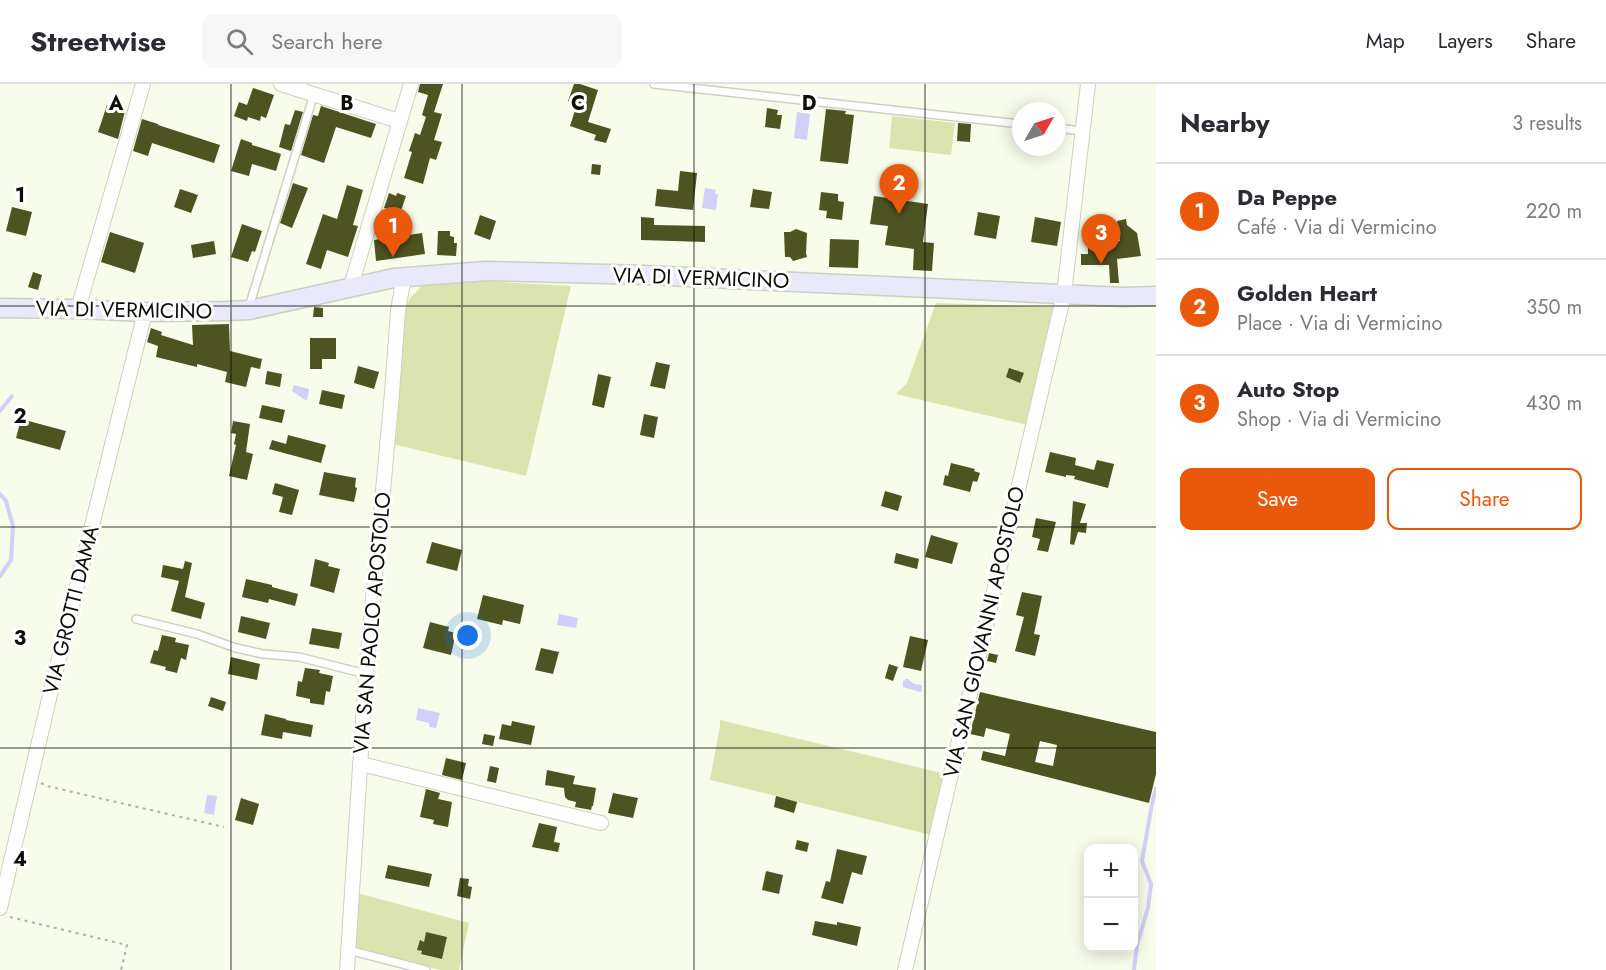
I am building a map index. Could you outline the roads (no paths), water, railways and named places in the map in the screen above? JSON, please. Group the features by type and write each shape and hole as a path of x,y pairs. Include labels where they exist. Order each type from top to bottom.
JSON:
{"main road":[{"name":"VIA DI VERMICINO","path":"0,308 144,312 249,310 404,276 486,271 633,275 1125,297 1156,296"}],"street":[{"path":"78,309 143,84"},
{"path":"281,84 399,121"},
{"path":"351,286 411,84"},
{"name":"VIA SAN GIOVANNI APOSTOLO","path":"905,970 1064,294 1088,84"},
{"name":"VIA SAN PAOLO APOSTOLO","path":"347,970 366,674 398,311 404,276"},
{"name":"VIA GROTTI DAMA","path":"5,912 49,699 144,312"},
{"path":"361,764 601,823"}],"lane":[{"path":"654,84 1012,123"},
{"path":"249,310 314,94"},
{"path":"1066,129 1082,131"},
{"path":"136,619 196,634 236,648 263,654 299,657 366,674"},
{"path":"348,950 426,970"}],"waterway":[{"path":"0,411 12,396"},
{"path":"0,494 6,501 13,526 11,560 0,576"},
{"path":"1134,970 1137,945 1148,908 1151,884 1142,861 1156,788"}],"place":[{"name":"Golden Heart","path":"899,214"},
{"name":"Da Peppe","path":"393,257"},
{"name":"Auto Stop","path":"1101,264"}]}
